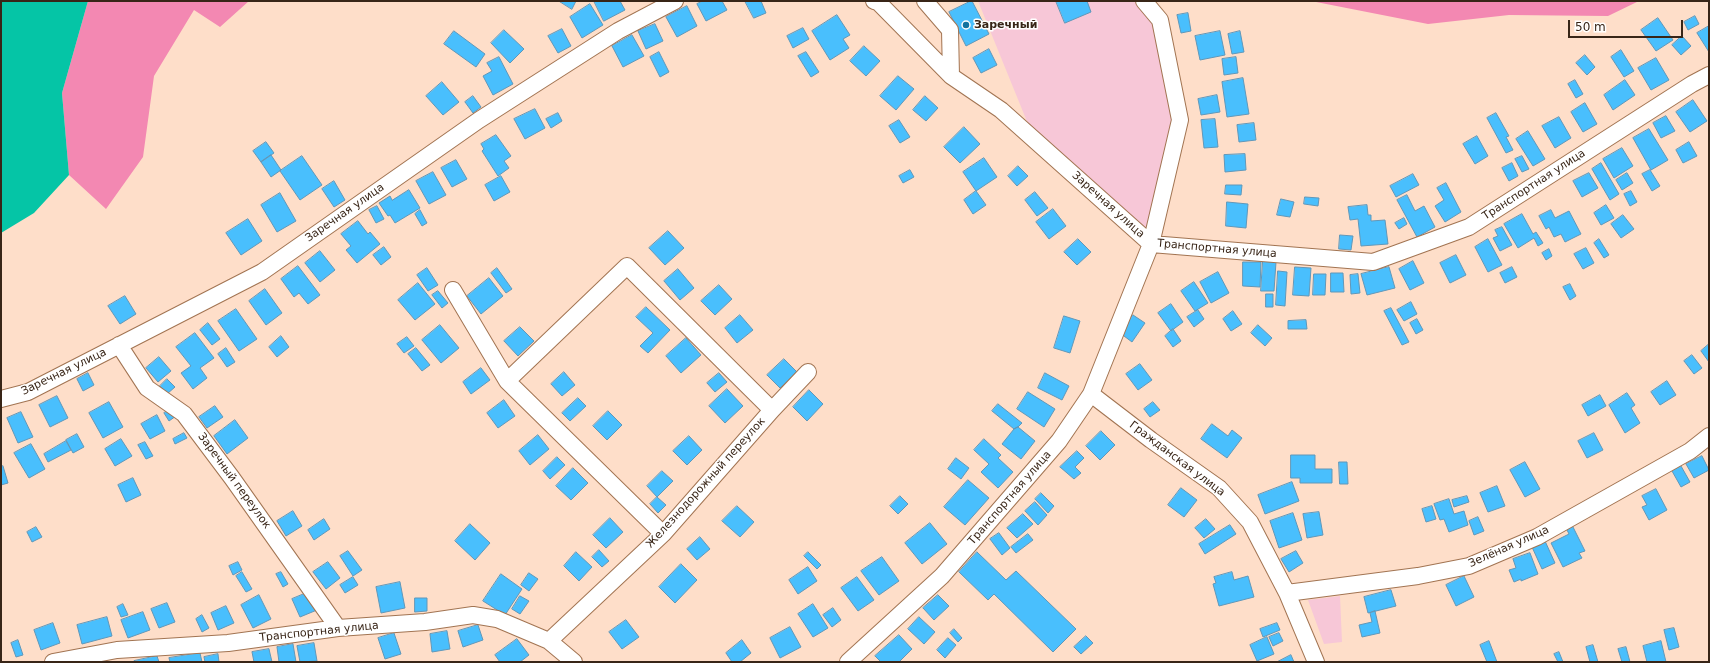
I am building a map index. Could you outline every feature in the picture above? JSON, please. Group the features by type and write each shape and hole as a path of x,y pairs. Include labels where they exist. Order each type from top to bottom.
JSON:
{"street":[{"name":"Заречная улица","path":"1,399 28,392 262,272 479,120 618,31 675,1"},
{"name":"Заречная улица","path":"877,1 951,76 1001,110 1151,244 1180,120 1160,20 1144,1"},
{"path":"925,1 950,30 951,76"},
{"name":"Транспортная улица","path":"848,662 942,576 1059,441 1091,394 1151,244 1373,262 1469,227 1692,84 1709,76"},
{"path":"507,381 627,266 772,410"},
{"path":"453,290 507,381 663,534"},
{"name":"Заречный переулок","path":"119,345 147,388 184,414 232,478 338,628"},
{"name":"Железнодорожный переулок","path":"549,641 663,534 772,410 808,372"},
{"name":"Гражданская улица","path":"1091,394 1151,440 1220,488 1250,522 1287,593 1316,662"},
{"name":"Зелёная улица","path":"1287,593 1418,576 1469,566 1537,537 1690,451 1709,436"},
{"name":"Транспортная улица","path":"53,662 117,650 228,642 338,628 425,622 473,615 496,619 549,641 574,662"}],"shaded area":[{"path":"88,1 249,1 220,27 194,10 154,76 143,157 106,209 69,175 62,93"},
{"path":"978,1 1134,1 1158,26 1177,121 1149,235 1028,124"},
{"path":"1311,1 1639,1 1608,16 1509,15 1428,24"},
{"path":"1340,596 1342,642 1324,644 1308,600"}],"water":[{"path":"1,1 88,1 62,93 69,175 34,213 1,233"}],"building":[{"path":"559,1 576,1 572,9"},
{"path":"594,1 620,1 625,10 604,21"},
{"path":"703,1 722,1 727,10 706,21 697,4"},
{"path":"745,1 761,1 766,13 754,18"},
{"path":"971,1 989,34 966,46 949,12"},
{"path":"1056,1 1087,1 1091,12 1065,23"},
{"path":"590,4 603,25 582,38 570,17"},
{"path":"687,6 697,26 677,37 666,17"},
{"path":"1188,13 1191,31 1181,33 1177,15"},
{"path":"837,15 850,35 843,39 849,48 830,60 812,31"},
{"path":"1695,16 1699,24 1688,30 1684,22"},
{"path":"1658,18 1673,40 1656,51 1641,30"},
{"path":"655,24 663,41 646,49 638,31"},
{"path":"1709,26 1709,52 1697,33"},
{"path":"803,28 809,39 793,48 787,36"},
{"path":"562,29 571,46 558,53 548,36"},
{"path":"504,30 524,49 510,63 491,43"},
{"path":"454,31 485,54 476,67 444,44"},
{"path":"1220,31 1225,55 1200,60 1195,36"},
{"path":"1240,31 1244,52 1232,54 1228,34"},
{"path":"632,35 644,56 623,67 612,46"},
{"path":"1682,36 1691,46 1681,55 1672,45"},
{"path":"864,46 880,61 866,76 850,61"},
{"path":"989,49 997,65 981,73 973,58"},
{"path":"1621,50 1634,71 1624,77 1611,57"},
{"path":"659,52 669,72 660,77 650,57"},
{"path":"806,52 819,72 811,77 798,56"},
{"path":"1585,55 1595,67 1587,75 1576,63"},
{"path":"499,57 513,84 493,95 483,76 492,71 487,63"},
{"path":"1236,57 1238,73 1224,75 1222,59"},
{"path":"1656,58 1669,80 1651,90 1638,68"},
{"path":"898,76 914,89 896,110 880,96"},
{"path":"1243,78 1249,114 1227,117 1222,82"},
{"path":"1575,80 1583,94 1576,98 1568,84"},
{"path":"1625,80 1635,95 1613,110 1604,95"},
{"path":"442,82 459,102 443,115 426,96"},
{"path":"1217,95 1220,112 1201,115 1198,99"},
{"path":"473,96 481,107 473,113 465,102"},
{"path":"925,96 938,108 926,121 913,110"},
{"path":"1693,100 1707,121 1690,132 1676,112"},
{"path":"1585,103 1597,124 1583,132 1571,112"},
{"path":"535,109 545,128 525,139 514,119"},
{"path":"558,113 562,121 551,128 546,119"},
{"path":"1496,113 1509,136 1506,137 1513,150 1506,153 1487,118"},
{"path":"1666,116 1675,131 1661,138 1653,123"},
{"path":"1559,117 1571,138 1555,148 1542,126"},
{"path":"1215,119 1218,147 1204,148 1201,120"},
{"path":"899,120 910,137 900,143 889,126"},
{"path":"1254,123 1256,140 1239,142 1237,125"},
{"path":"964,127 980,144 960,163 944,147"},
{"path":"1649,129 1668,160 1651,170 1633,138"},
{"path":"1528,131 1545,159 1533,166 1516,139"},
{"path":"496,135 511,156 504,161 509,168 498,176 482,151 484,149 481,144"},
{"path":"1477,136 1488,156 1475,164 1463,144"},
{"path":"266,142 274,153 261,162 253,151"},
{"path":"1689,142 1697,156 1683,163 1676,150"},
{"path":"1622,148 1633,166 1614,178 1603,159"},
{"path":"1245,154 1246,170 1225,172 1224,155"},
{"path":"271,155 281,170 271,177 261,162"},
{"path":"302,156 322,185 300,200 280,171"},
{"path":"1522,156 1529,169 1522,172 1515,159"},
{"path":"984,158 997,177 976,191 963,172"},
{"path":"456,160 467,179 452,187 441,168"},
{"path":"1512,163 1518,176 1509,181 1502,168"},
{"path":"1601,163 1619,194 1610,200 1592,169"},
{"path":"1018,166 1028,176 1017,186 1008,176"},
{"path":"910,170 914,177 903,183 899,176"},
{"path":"1650,170 1660,186 1652,191 1642,174"},
{"path":"433,172 446,195 429,204 416,181"},
{"path":"1589,173 1598,188 1582,197 1573,181"},
{"path":"1627,173 1633,183 1622,190 1616,180"},
{"path":"1413,174 1419,185 1396,197 1390,186"},
{"path":"501,176 510,192 494,201 485,185"},
{"path":"334,181 345,200 334,207 322,189"},
{"path":"1446,183 1461,212 1445,222 1435,206 1444,200 1437,188"},
{"path":"1226,185 1242,185 1241,195 1225,194"},
{"path":"409,190 420,208 395,223 379,203 390,196 392,200"},
{"path":"976,191 986,205 973,214 964,200"},
{"path":"1631,191 1637,202 1630,206 1624,194"},
{"path":"1035,192 1048,208 1037,216 1025,200"},
{"path":"280,193 296,221 277,232 261,205"},
{"path":"1407,195 1415,211 1424,206 1435,227 1417,237 1397,200"},
{"path":"1305,197 1319,198 1318,206 1304,204"},
{"path":"1281,199 1294,202 1290,217 1277,215"},
{"path":"1227,202 1248,204 1246,228 1226,226"},
{"path":"1367,205 1368,215 1371,215 1371,221 1385,220 1388,244 1361,246 1358,219 1350,220 1348,207"},
{"path":"1606,205 1614,218 1601,225 1594,213"},
{"path":"377,206 384,219 376,223 369,210"},
{"path":"1053,209 1066,226 1049,239 1036,222"},
{"path":"420,210 427,223 422,226 415,214"},
{"path":"1551,210 1555,218 1569,211 1581,234 1565,242 1561,234 1554,237 1549,227 1546,229 1539,216"},
{"path":"1522,214 1533,234 1536,232 1543,243 1538,246 1534,238 1518,248 1504,224"},
{"path":"1623,215 1634,229 1621,238 1611,224"},
{"path":"1404,218 1407,224 1399,229 1395,223"},
{"path":"248,219 262,241 241,255 226,233"},
{"path":"358,221 368,234 370,232 380,244 357,263 346,250 351,246 341,234"},
{"path":"1502,227 1512,245 1500,251 1493,238 1498,236 1495,230"},
{"path":"668,231 684,248 665,265 649,248"},
{"path":"1340,235 1353,236 1351,250 1339,249"},
{"path":"1078,239 1091,252 1077,265 1064,252"},
{"path":"1488,239 1502,265 1488,272 1475,247"},
{"path":"1599,239 1609,255 1604,258 1594,243"},
{"path":"384,247 391,257 381,265 373,255"},
{"path":"1586,248 1594,263 1583,269 1574,254"},
{"path":"1549,249 1552,256 1546,260 1542,253"},
{"path":"320,251 335,270 320,282 305,263"},
{"path":"1456,255 1466,275 1450,283 1440,263"},
{"path":"1263,261 1276,262 1274,291 1261,291"},
{"path":"1413,261 1424,283 1410,290 1399,269"},
{"path":"1243,262 1261,262 1260,287 1243,286"},
{"path":"298,266 320,295 308,304 299,293 294,297 281,279"},
{"path":"1295,267 1311,268 1309,296 1293,295"},
{"path":"1389,267 1395,288 1367,295 1361,274"},
{"path":"1512,267 1517,277 1505,283 1500,273"},
{"path":"427,268 438,285 428,291 417,275"},
{"path":"497,268 512,289 506,293 491,273"},
{"path":"678,269 694,288 680,300 664,281"},
{"path":"1278,271 1287,272 1285,306 1276,305"},
{"path":"1218,272 1229,293 1211,303 1200,282"},
{"path":"1331,273 1343,273 1344,292 1331,292"},
{"path":"1314,274 1326,274 1325,295 1313,295"},
{"path":"1358,274 1360,293 1351,294 1350,275"},
{"path":"489,278 503,296 481,314 467,296"},
{"path":"1194,282 1208,303 1195,311 1181,291"},
{"path":"418,283 435,304 415,320 398,300"},
{"path":"1570,284 1576,296 1570,300 1563,287"},
{"path":"719,285 732,299 715,315 701,301"},
{"path":"265,289 282,313 266,325 249,301"},
{"path":"438,291 448,303 442,308 432,295"},
{"path":"1266,294 1273,294 1273,307 1266,307"},
{"path":"125,296 136,314 120,324 108,306"},
{"path":"1411,302 1417,314 1404,321 1397,310"},
{"path":"1171,304 1183,322 1171,331 1158,313"},
{"path":"646,307 670,330 648,353 640,346 653,333 636,317"},
{"path":"1391,308 1409,342 1402,345 1384,311"},
{"path":"236,309 257,339 239,351 218,321"},
{"path":"1198,310 1204,319 1194,327 1187,317"},
{"path":"1233,311 1242,324 1231,331 1223,319"},
{"path":"740,315 753,330 737,343 725,328"},
{"path":"1133,315 1145,323 1132,342 1120,333"},
{"path":"1064,316 1080,321 1070,353 1054,348"},
{"path":"1417,319 1423,330 1416,334 1410,323"},
{"path":"1306,320 1307,329 1288,329 1288,321"},
{"path":"208,323 220,339 212,345 200,330"},
{"path":"440,325 459,348 441,363 422,340"},
{"path":"1258,325 1272,338 1265,346 1251,333"},
{"path":"520,327 534,341 518,356 504,341"},
{"path":"1173,329 1181,341 1173,347 1165,336"},
{"path":"195,333 214,358 200,368 207,378 193,389 181,373 191,366 176,347"},
{"path":"281,336 289,347 277,357 269,347"},
{"path":"407,337 414,346 404,353 397,344"},
{"path":"686,338 701,355 681,373 666,356"},
{"path":"1709,344 1709,362 1701,351"},
{"path":"226,348 235,362 227,367 218,354"},
{"path":"416,348 430,365 422,371 408,354"},
{"path":"1692,355 1702,368 1694,374 1684,361"},
{"path":"159,357 171,371 158,382 146,368"},
{"path":"784,359 797,372 780,388 767,375"},
{"path":"1140,364 1152,380 1138,390 1126,374"},
{"path":"481,368 490,380 471,394 463,382"},
{"path":"564,372 575,385 562,396 551,384"},
{"path":"88,373 94,385 83,391 77,379"},
{"path":"719,373 727,382 715,392 707,383"},
{"path":"1045,373 1069,386 1062,400 1038,388"},
{"path":"167,379 175,387 167,394 160,386"},
{"path":"1667,381 1676,395 1660,405 1651,392"},
{"path":"727,389 743,406 725,423 709,406"},
{"path":"809,390 823,404 807,421 793,407"},
{"path":"1028,392 1055,409 1044,427 1017,409"},
{"path":"1627,393 1635,405 1631,408 1640,423 1625,433 1609,405"},
{"path":"1600,395 1606,406 1588,416 1582,405"},
{"path":"57,396 68,418 50,427 39,405"},
{"path":"578,398 586,406 570,421 562,413"},
{"path":"504,400 515,416 498,428 487,413"},
{"path":"109,402 123,427 103,438 89,413"},
{"path":"1153,402 1160,410 1150,417 1144,409"},
{"path":"998,404 1022,423 1014,429 992,411"},
{"path":"215,406 223,417 207,428 199,417"},
{"path":"171,409 176,416 169,421 164,413"},
{"path":"608,411 622,425 607,440 593,426"},
{"path":"21,412 33,437 18,443 7,418"},
{"path":"157,415 165,431 150,439 141,424"},
{"path":"235,420 248,438 227,454 214,436"},
{"path":"1212,424 1228,436 1232,430 1242,438 1227,458 1201,439"},
{"path":"1018,427 1035,441 1021,459 1002,444 1014,429"},
{"path":"1101,431 1115,445 1100,460 1086,446"},
{"path":"184,433 187,438 175,444 173,439"},
{"path":"1594,433 1603,450 1587,458 1578,441"},
{"path":"77,434 84,447 73,453 66,440"},
{"path":"538,435 549,449 530,465 519,451"},
{"path":"689,436 702,450 687,465 673,451"},
{"path":"121,439 132,456 115,466 105,449"},
{"path":"984,439 1001,455 998,458 1013,472 998,488 981,472 989,464 974,450"},
{"path":"66,441 71,450 48,462 44,454"},
{"path":"145,442 153,456 146,459 138,445"},
{"path":"31,444 45,469 29,478 14,453"},
{"path":"1077,451 1084,458 1075,467 1081,473 1074,479 1060,467"},
{"path":"1291,455 1315,455 1315,469 1332,469 1332,483 1300,483 1300,478 1291,478"},
{"path":"1702,456 1709,470 1694,478 1686,464"},
{"path":"557,457 565,465 550,479 543,471"},
{"path":"956,458 969,468 961,479 948,469"},
{"path":"1339,462 1347,462 1348,484 1340,484"},
{"path":"1525,462 1540,489 1525,497 1510,470"},
{"path":"3,466 8,483 1,485 1,467"},
{"path":"1681,466 1690,482 1681,487 1672,471"},
{"path":"573,468 588,483 571,500 556,486"},
{"path":"662,471 673,481 657,497 647,486"},
{"path":"133,478 141,495 126,502 118,485"},
{"path":"968,480 989,498 965,525 944,507"},
{"path":"1292,482 1299,501 1265,514 1258,495"},
{"path":"1497,486 1505,506 1488,512 1480,493"},
{"path":"1181,488 1197,500 1184,517 1168,505"},
{"path":"1656,489 1667,510 1649,520 1642,507 1647,505 1642,496"},
{"path":"1041,493 1054,506 1048,513 1035,499"},
{"path":"900,496 908,504 898,514 890,506"},
{"path":"1467,496 1469,502 1454,507 1452,500"},
{"path":"657,497 666,505 658,513 650,504"},
{"path":"1449,499 1454,514 1464,511 1468,525 1449,532 1444,519 1440,520 1434,504"},
{"path":"1035,502 1047,515 1038,525 1025,511"},
{"path":"737,506 754,522 740,537 722,521"},
{"path":"1432,506 1436,519 1426,522 1422,509"},
{"path":"293,511 302,526 286,536 277,521"},
{"path":"1319,512 1323,535 1307,538 1303,514"},
{"path":"1293,513 1302,540 1279,548 1270,521"},
{"path":"1023,514 1033,524 1017,538 1007,528"},
{"path":"1478,517 1484,531 1474,535 1469,521"},
{"path":"610,518 623,532 606,548 593,535"},
{"path":"324,519 330,529 314,540 308,530"},
{"path":"1206,519 1215,529 1204,538 1195,528"},
{"path":"930,523 947,544 922,564 905,543"},
{"path":"470,524 490,543 475,560 455,541"},
{"path":"1230,525 1236,534 1205,554 1199,544"},
{"path":"1572,525 1585,551 1579,553 1582,558 1563,567 1551,543 1569,534 1566,528"},
{"path":"36,527 42,537 32,542 27,532"},
{"path":"999,533 1010,548 1002,555 990,539"},
{"path":"1028,534 1033,540 1016,553 1011,547"},
{"path":"700,537 710,549 697,560 687,549"},
{"path":"1545,541 1555,563 1542,569 1532,547"},
{"path":"599,550 609,561 602,567 592,557"},
{"path":"348,551 362,570 353,576 340,556"},
{"path":"1296,551 1303,563 1289,572 1281,559"},
{"path":"576,552 592,567 579,581 564,566"},
{"path":"808,552 821,565 817,569 804,556"},
{"path":"977,552 1006,580 1016,571 1076,629 1053,652 994,594 988,600 959,572"},
{"path":"1530,553 1538,574 1521,581 1521,579 1514,582 1509,570 1516,568 1513,559"},
{"path":"882,557 899,581 879,595 861,571"},
{"path":"238,562 242,570 233,575 229,566"},
{"path":"328,562 340,578 326,589 313,572"},
{"path":"681,564 697,580 675,603 659,587"},
{"path":"808,567 817,581 798,594 789,580"},
{"path":"242,572 252,589 246,592 236,576"},
{"path":"281,572 288,584 283,587 276,574"},
{"path":"1232,572 1234,580 1248,576 1254,597 1219,606 1213,584 1216,583 1214,577"},
{"path":"529,573 538,579 529,591 521,585"},
{"path":"501,574 522,589 505,615 483,601"},
{"path":"1464,576 1474,597 1456,606 1446,585"},
{"path":"353,577 358,585 345,593 340,585"},
{"path":"857,577 874,600 858,611 841,588"},
{"path":"400,582 405,608 381,613 376,587"},
{"path":"1391,590 1396,606 1368,613 1364,597"},
{"path":"309,592 317,610 300,617 292,599"},
{"path":"259,595 271,619 253,628 241,605"},
{"path":"938,595 949,606 934,620 923,608"},
{"path":"520,596 529,601 520,614 512,609"},
{"path":"415,598 427,598 427,611 415,612"},
{"path":"167,603 175,622 159,628 151,609"},
{"path":"123,604 128,615 121,617 117,607"},
{"path":"813,604 828,628 813,637 798,614"},
{"path":"226,606 234,623 218,630 211,613"},
{"path":"833,608 841,620 832,627 823,615"},
{"path":"1375,611 1380,633 1362,637 1359,625 1372,622 1370,613"},
{"path":"143,612 150,630 128,638 121,620"},
{"path":"202,615 209,628 202,632 196,619"},
{"path":"107,617 112,636 82,644 77,625"},
{"path":"919,617 935,632 924,644 908,629"},
{"path":"626,620 639,637 622,649 609,632"},
{"path":"53,623 60,643 41,650 34,630"},
{"path":"1277,623 1280,630 1263,637 1260,629"},
{"path":"478,625 483,640 463,647 458,631"},
{"path":"790,627 801,647 780,658 770,638"},
{"path":"1674,628 1679,647 1669,650 1664,630"},
{"path":"954,629 962,638 958,642 950,633"},
{"path":"447,631 450,649 432,652 430,634"},
{"path":"394,633 401,654 385,659 378,638"},
{"path":"1279,633 1283,641 1273,646 1269,637"},
{"path":"899,635 912,649 899,662 881,662 875,656"},
{"path":"1086,636 1093,643 1081,654 1074,647"},
{"path":"1267,637 1274,654 1257,661 1250,645"},
{"path":"948,638 956,645 945,658 937,650"},
{"path":"517,639 529,655 520,662 500,662 495,655"},
{"path":"18,640 23,655 16,657 11,643"},
{"path":"742,640 751,653 740,662 732,662 726,653"},
{"path":"1489,641 1497,662 1487,662 1480,645"},
{"path":"1661,641 1666,662 1647,662 1643,646"},
{"path":"314,643 317,661 300,662 297,646"},
{"path":"293,644 296,662 279,662 277,647"},
{"path":"1593,645 1598,662 1590,662 1586,647"},
{"path":"1626,647 1630,662 1622,662 1618,649"},
{"path":"269,649 272,662 254,662 252,652"},
{"path":"1559,652 1563,662 1558,662 1554,654"},
{"path":"200,653 202,662 170,662 169,658"},
{"path":"218,654 219,662 205,662 204,657"},
{"path":"1291,655 1294,662 1277,662"},
{"path":"157,656 159,662 134,662 134,661"}],"place":[{"name":"Заречный","path":"966,25"}]}
